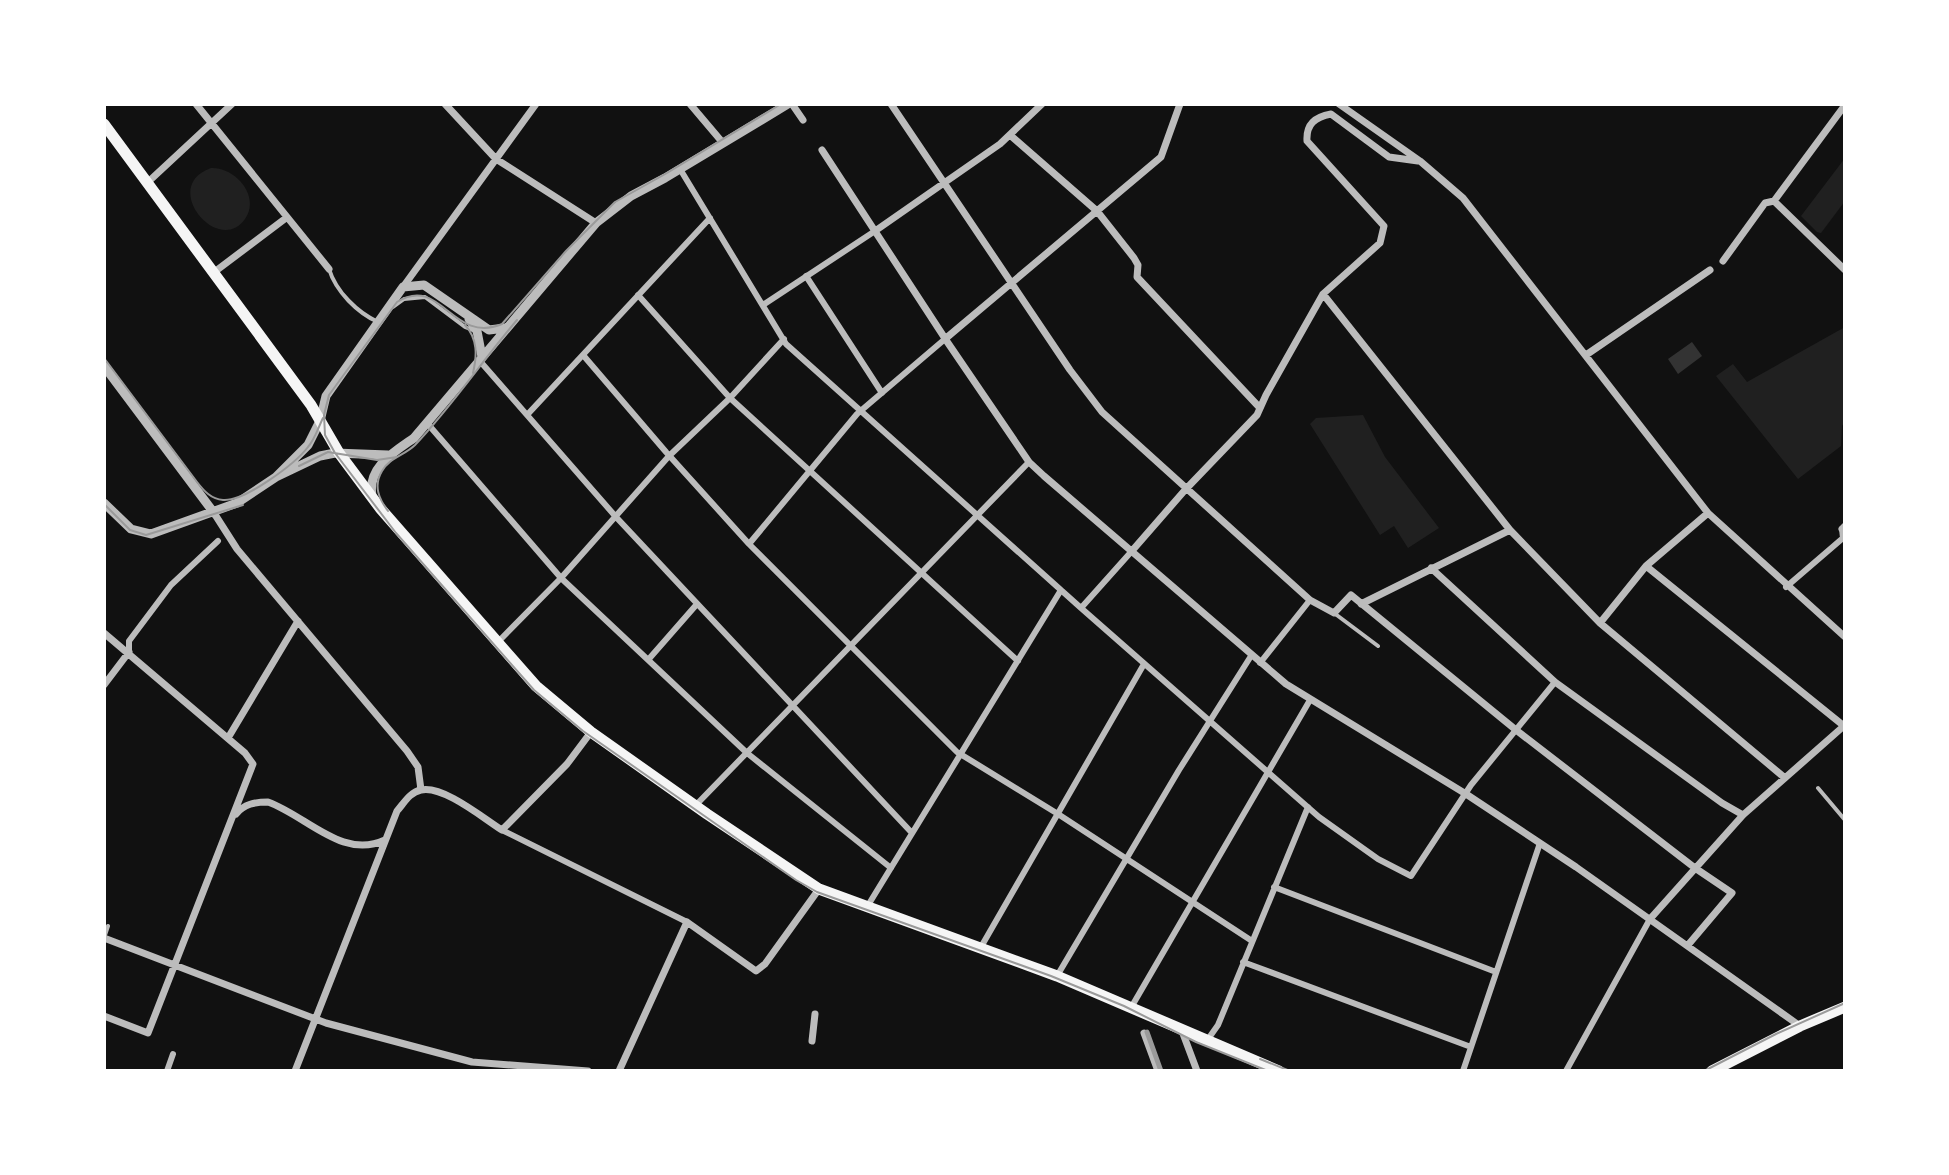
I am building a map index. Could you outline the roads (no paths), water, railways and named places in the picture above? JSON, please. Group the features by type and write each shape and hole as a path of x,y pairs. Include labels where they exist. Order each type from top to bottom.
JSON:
{"main road":[{"path":"104,124 311,405 339,453 372,496 496,643 536,686 591,732 819,889 1057,976 1279,1071"},
{"path":"1712,1071 1845,1007"}],"street":[{"path":"196,104 329,269"},
{"path":"147,183 232,104"},
{"path":"445,104 496,159 596,223"},
{"path":"276,477 308,445 320,421 326,396 536,104"},
{"path":"690,104 723,143"},
{"path":"372,496 372,482 388,455 414,438 596,223 631,196 790,104 803,120"},
{"path":"891,104 1102,412 1185,490 1310,600 1334,613 1351,595 1516,730 1732,893 1688,945"},
{"path":"763,305 944,184 1010,135 1042,104"},
{"path":"749,544 862,411 1161,157 1180,104"},
{"path":"1339,104 1420,161 1463,198 1708,513 1786,587 1845,637"},
{"path":"1723,261 1765,203 1774,201 1845,105"},
{"path":"1081,608 1185,490 1257,415 1323,294 1380,243 1384,226 1307,141 1309,125 1319,116 1331,114 1389,157 1420,161"},
{"path":"1010,135 1097,211 1138,265 1137,277 1260,408"},
{"path":"822,150 1029,462 1251,656 1310,700 1466,794 1540,843 1800,1026"},
{"path":"680,169 784,339 1144,664 1337,832 1378,859 1411,876 1466,794 1555,682"},
{"path":"1774,201 1843,264"},
{"path":"213,273 286,218"},
{"path":"527,415 710,218"},
{"path":"1586,355 1710,270"},
{"path":"806,276 882,393"},
{"path":"403,287 424,285 489,330 505,328"},
{"path":"1323,294 1510,530 1600,623 1785,778"},
{"path":"638,295 730,398 1018,661"},
{"path":"467,314 477,331 480,359 527,415 616,517 912,833"},
{"path":"496,643 561,578 669,456 730,398 784,339"},
{"path":"583,355 749,544 961,754 1252,941"},
{"path":"104,366 228,536 407,751 418,767 421,790"},
{"path":"427,423 561,578 747,753 891,868"},
{"path":"104,503 136,532 151,534 214,513 320,456 339,453 388,455"},
{"path":"695,806 1029,462"},
{"path":"1600,623 1646,566 1708,513"},
{"path":"1786,587 1843,538 1843,528"},
{"path":"1361,604 1510,530"},
{"path":"104,685 129,652 129,641 171,585 218,541"},
{"path":"1566,1071 1650,919 1743,815 1844,726 1646,566"},
{"path":"1431,568 1555,682 1743,815"},
{"path":"867,907 1061,590"},
{"path":"1260,663 1310,600"},
{"path":"648,660 697,604"},
{"path":"228,738 298,621"},
{"path":"104,633 251,758 252,767 148,1033 104,1016"},
{"path":"1057,976 1209,720 1251,656"},
{"path":"981,947 1144,664"},
{"path":"1132,1006 1310,700"},
{"path":"502,830 567,764 591,732"},
{"path":"295,1071 397,811 411,794 421,790 444,793 502,830 687,922 756,971 765,964 819,889"},
{"path":"231,822 237,811 245,806 268,802 349,845 368,847 385,840"},
{"path":"1206,1042 1218,1025 1308,807"},
{"path":"1463,1071 1540,843"},
{"path":"1274,887 1496,972"},
{"path":"619,1071 687,922"},
{"path":"104,938 315,1019 472,1062 588,1071"},
{"path":"1243,962 1471,1047"},
{"path":"812,1041 815,1014"},
{"path":"1182,1031 1197,1071"},
{"path":"1144,1033 1158,1071"},
{"path":"167,1071 173,1054"}],"lane":[{"path":"329,269 333,280 355,307 378,323 398,303 425,297 465,327 477,331 489,330"},
{"path":"1334,613 1378,646"},
{"path":"1818,788 1845,820"},
{"path":"104,938 108,926"}],"tram line":[{"path":"781,104 615,202 566,251 502,324 485,328 471,325 425,297 412,296 397,302 329,395 324,415 325,435 335,453 396,533 534,690 583,731 796,880 817,892 1051,976 1268,1071"},
{"path":"388,511 378,492 382,471 429,430 517,320"},
{"path":"465,325 475,348 473,373"},
{"path":"104,358 200,485 208,494 219,499 243,495 281,472 308,447 323,418"},
{"path":"299,466 328,452 377,460 397,457"},
{"path":"104,504 130,530 146,535 243,505"},
{"path":"1704,1071 1845,1003"},
{"path":"1260,1059 1290,1071"}],"railway":[{"path":"1147,1032 1161,1071"}]}
